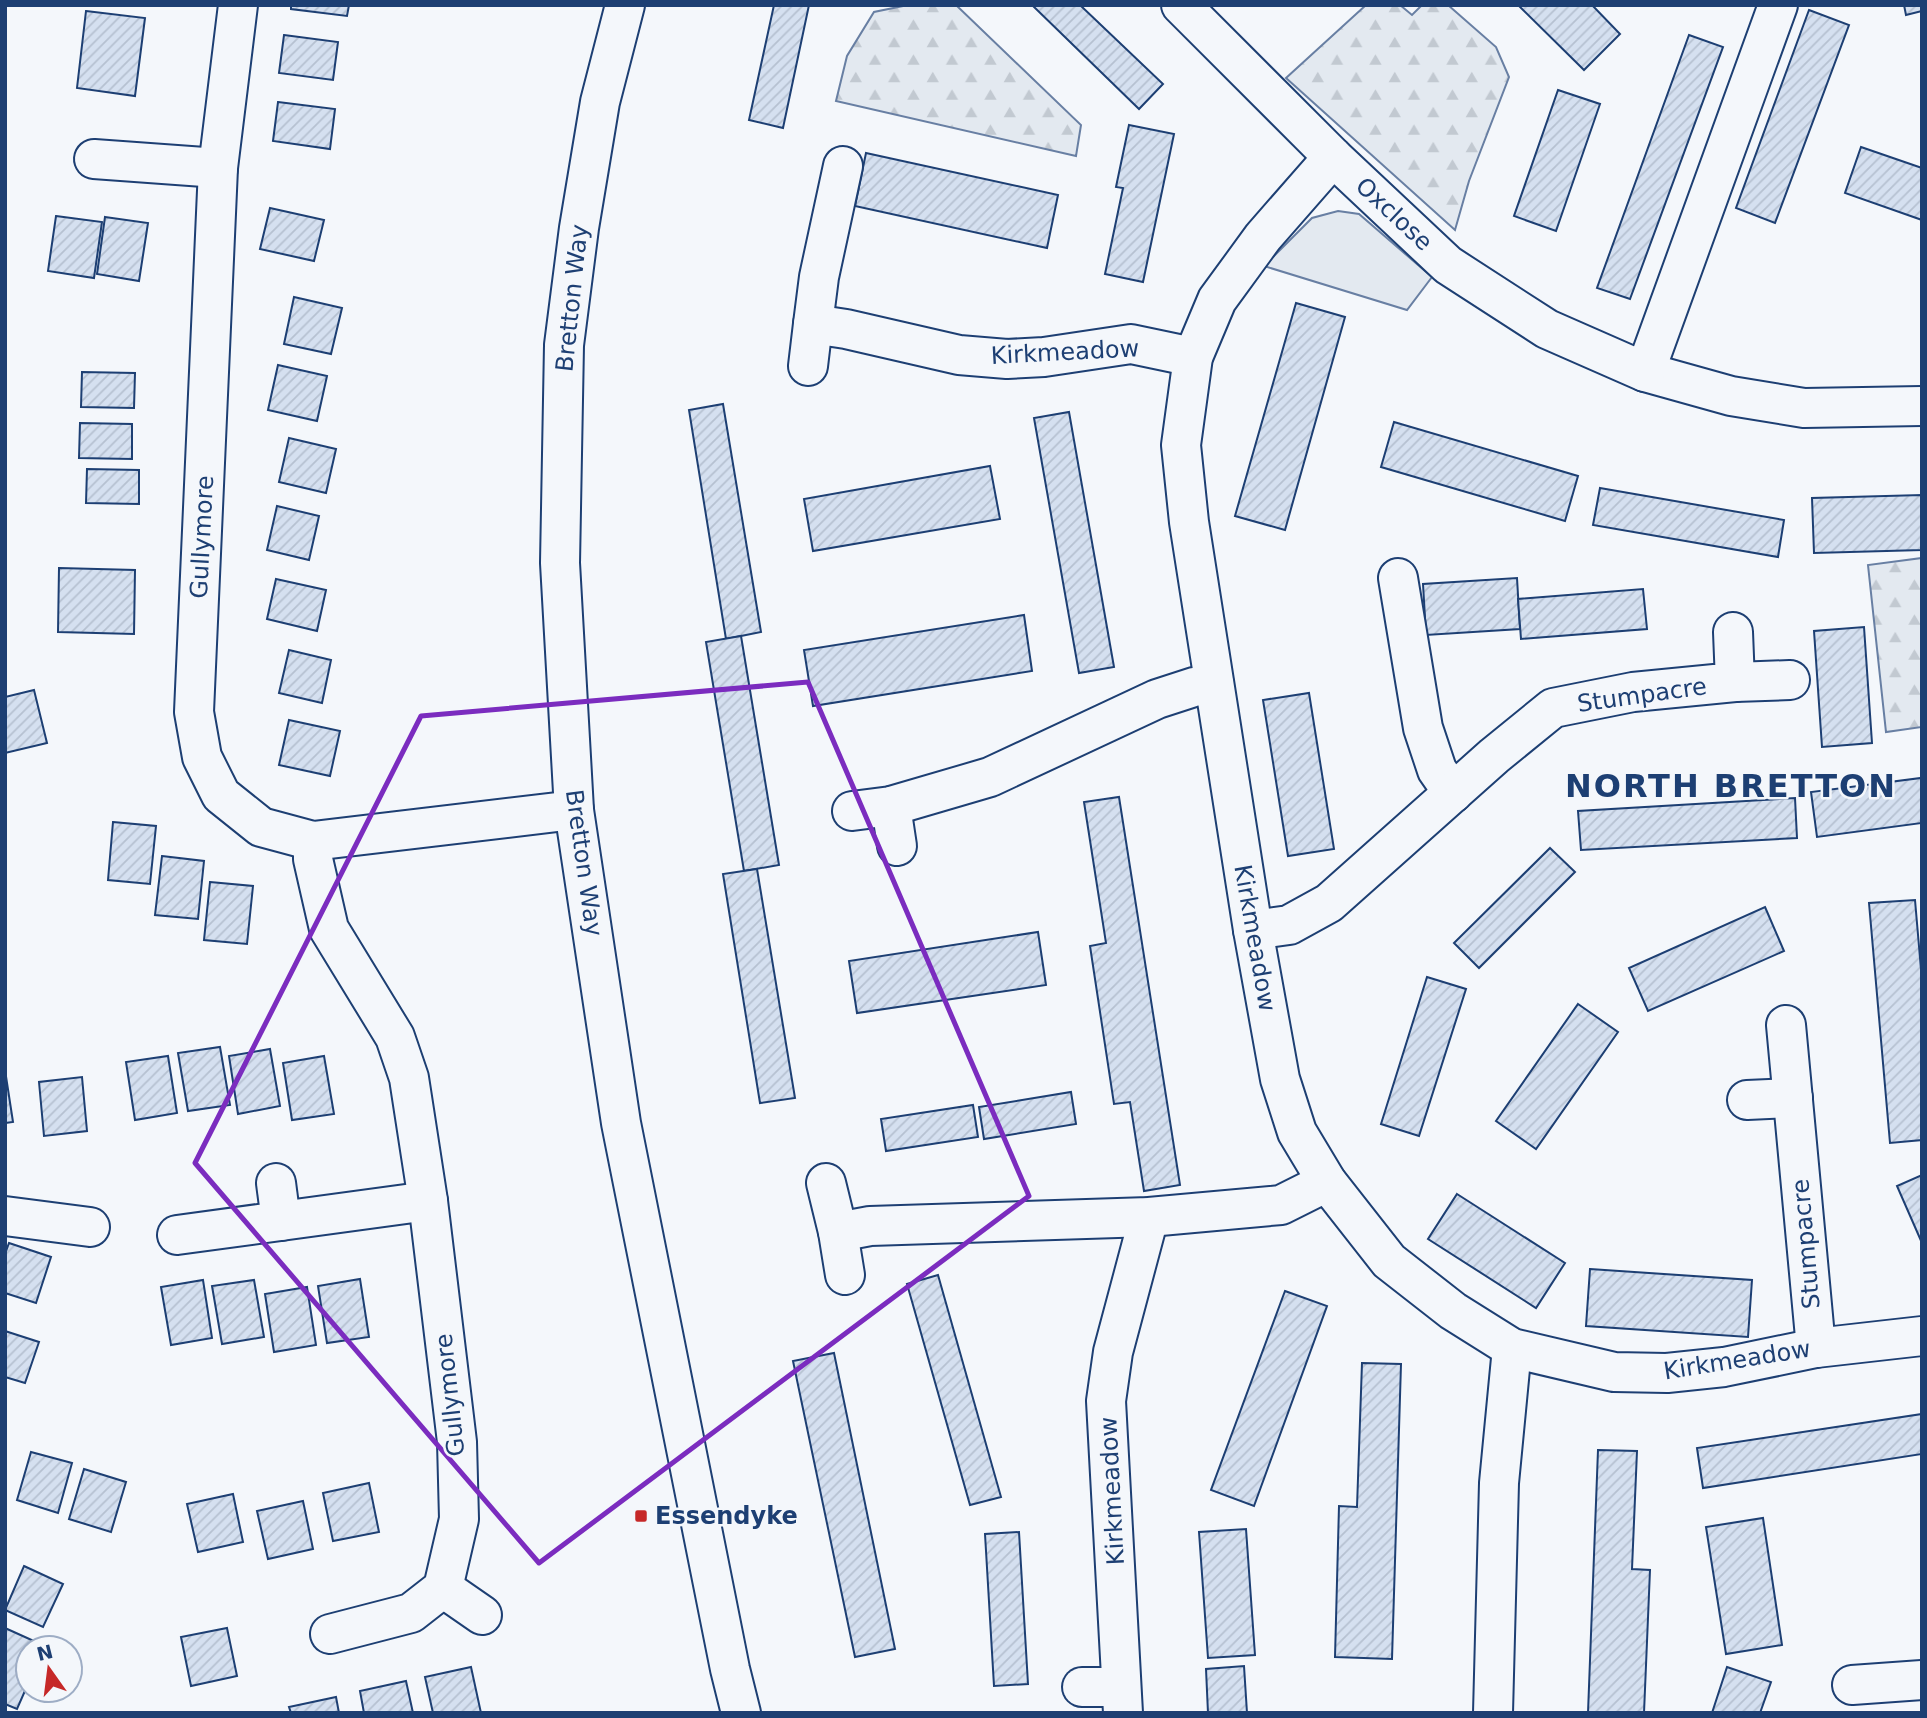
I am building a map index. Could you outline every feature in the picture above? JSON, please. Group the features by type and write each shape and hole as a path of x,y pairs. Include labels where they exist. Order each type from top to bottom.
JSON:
{"street":[{"name":"Gullymore","path":"238,5 218,169 194,712 202,757 221,795 261,827 313,841 574,810"},
{"name":"Bretton Way","path":"625,5 600,102 579,228 564,345 560,563 574,810 621,1123 741,1713"},
{"name":"Oxclose","path":"1181,5 1333,158 1448,265 1527,318 1645,372 1731,396 1804,408 1922,406"},
{"path":"1645,372 1775,6"},
{"name":"Kirkmeadow","path":"1333,158 1263,237 1217,300 1193,357 1181,445 1189,522 1253,930 1280,1079 1297,1132 1326,1182 1389,1261 1453,1311 1512,1348 1614,1372 1667,1373 1724,1367 1816,1348 1922,1336"},
{"path":"94,159 218,169"},
{"path":"808,366 819,277 844,166"},
{"name":"Kirkmeadow","path":"813,324 959,355 1007,359 1044,357 1131,344 1193,357"},
{"path":"1398,578 1423,728 1437,770 1453,793"},
{"name":"Stumpacre","path":"1733,632 1735,682"},
{"name":"Stumpacre","path":"1253,930 1289,925 1329,904 1494,756 1553,708 1633,692 1735,682 1790,680"},
{"path":"852,811 891,806 990,777 1157,699 1214,684"},
{"path":"891,806 897,846"},
{"name":"Gullymore","path":"313,841 313,859 329,929 395,1037 409,1078 428,1202 457,1455 459,1519 443,1588"},
{"name":"Stumpacre","path":"1786,1025 1816,1348"},
{"path":"1747,1100 1793,1098"},
{"path":"838,1232 870,1226 1149,1217 1281,1205 1326,1182"},
{"path":"276,1183 281,1221"},
{"path":"826,1184 845,1275"},
{"path":"177,1235 428,1202"},
{"path":"5,1216 90,1227"},
{"name":"Kirkmeadow","path":"1082,1687 1122,1700 1106,1401 1113,1352 1149,1217"},
{"path":"1493,1713 1500,1483 1512,1348"},
{"path":"330,1634 411,1613 443,1588 482,1615"},
{"path":"1852,1685 1922,1680"}],"highlighted area":[{"path":"808,682 1029,1196 539,1563 195,1163 421,716"}],"green space":[{"path":"908,5 956,5 1081,125 1076,156 836,101 847,56 874,12"},
{"path":"1366,5 1400,5 1412,15 1422,5 1448,5 1496,47 1509,77 1469,181 1455,230 1286,78"},
{"path":"1338,211 1359,214 1432,277 1407,310 1264,266 1312,218"},
{"path":"1922,558 1922,727 1886,732 1868,565"}],"building":[{"path":"291,5 349,5 347,16 291,9"},
{"path":"774,5 809,5 783,128 749,120"},
{"path":"1032,5 1080,5 1163,84 1139,109"},
{"path":"1518,5 1592,5 1620,34 1584,70"},
{"path":"1904,5 1922,5 1922,11 1906,15"},
{"path":"1809,10 1849,25 1775,223 1736,208"},
{"path":"86,11 145,18 135,96 77,88"},
{"path":"284,35 338,42 333,80 279,73"},
{"path":"1689,35 1723,47 1630,299 1597,288"},
{"path":"1558,90 1600,104 1556,231 1514,216"},
{"path":"278,102 335,109 330,149 273,141"},
{"path":"1129,125 1174,134 1143,282 1105,274 1123,188 1116,187"},
{"path":"1861,147 1922,168 1922,220 1845,193"},
{"path":"866,153 1058,195 1047,248 855,206"},
{"path":"270,208 324,220 314,261 260,249"},
{"path":"56,216 102,222 94,278 48,271"},
{"path":"105,217 148,223 139,281 97,274"},
{"path":"294,297 342,308 331,354 284,344"},
{"path":"1296,303 1345,317 1285,530 1235,516"},
{"path":"278,365 327,376 317,421 268,410"},
{"path":"82,372 135,373 134,408 81,407"},
{"path":"723,404 761,632 726,639 689,410"},
{"path":"1069,412 1114,667 1079,673 1034,418"},
{"path":"1394,422 1578,476 1565,521 1381,467"},
{"path":"80,423 132,424 132,459 79,458"},
{"path":"289,438 336,449 326,493 279,482"},
{"path":"990,466 1000,519 813,551 804,499"},
{"path":"87,469 139,470 139,504 86,503"},
{"path":"1600,488 1784,520 1778,557 1593,525"},
{"path":"1922,495 1922,550 1814,553 1812,498"},
{"path":"277,506 319,516 309,560 267,550"},
{"path":"59,568 135,570 134,634 58,632"},
{"path":"1517,578 1520,629 1426,635 1423,584"},
{"path":"276,579 326,590 317,631 267,619"},
{"path":"1643,589 1647,629 1521,639 1518,599"},
{"path":"1024,615 1032,671 813,706 804,650"},
{"path":"1864,627 1872,743 1822,747 1814,631"},
{"path":"741,636 779,865 744,871 706,642"},
{"path":"289,650 331,660 322,703 279,693"},
{"path":"34,690 47,743 5,753 5,697"},
{"path":"1309,693 1334,849 1288,856 1263,700"},
{"path":"289,720 340,731 330,776 279,765"},
{"path":"1921,778 1922,823 1817,837 1811,792"},
{"path":"1119,797 1180,1185 1144,1191 1130,1102 1114,1104 1090,946 1106,943 1084,802"},
{"path":"1795,798 1797,838 1581,850 1578,811"},
{"path":"113,822 156,826 150,884 108,880"},
{"path":"1550,848 1575,872 1479,968 1454,943"},
{"path":"162,856 204,861 198,919 155,915"},
{"path":"757,869 795,1098 760,1103 723,874"},
{"path":"210,882 253,886 247,944 204,940"},
{"path":"1915,900 1922,981 1922,1140 1890,1143 1869,903"},
{"path":"1765,907 1784,951 1648,1011 1629,968"},
{"path":"1038,932 1046,985 857,1013 849,961"},
{"path":"1427,977 1466,989 1419,1136 1381,1124"},
{"path":"1578,1004 1618,1032 1536,1149 1496,1121"},
{"path":"220,1047 230,1105 188,1111 178,1053"},
{"path":"270,1049 280,1106 238,1114 229,1056"},
{"path":"168,1056 177,1113 135,1120 126,1062"},
{"path":"324,1056 334,1114 292,1120 283,1063"},
{"path":"5,1070 13,1122 5,1123"},
{"path":"82,1077 87,1131 44,1136 39,1082"},
{"path":"1071,1092 1076,1124 984,1139 979,1107"},
{"path":"973,1105 978,1137 886,1151 881,1119"},
{"path":"1922,1175 1922,1243 1897,1186"},
{"path":"1457,1194 1565,1263 1536,1308 1428,1239"},
{"path":"9,1243 51,1257 36,1303 5,1293 5,1254"},
{"path":"1590,1269 1752,1280 1748,1337 1586,1326"},
{"path":"938,1275 1001,1497 970,1505 907,1284"},
{"path":"360,1279 369,1337 327,1343 318,1286"},
{"path":"203,1280 212,1338 171,1345 161,1287"},
{"path":"254,1280 264,1337 222,1344 212,1286"},
{"path":"307,1287 316,1345 274,1352 265,1294"},
{"path":"1285,1291 1327,1306 1254,1506 1211,1490"},
{"path":"5,1331 39,1342 25,1383 5,1377"},
{"path":"834,1353 895,1649 855,1657 793,1361"},
{"path":"1362,1363 1401,1364 1392,1659 1335,1657 1339,1506 1357,1507"},
{"path":"1922,1414 1922,1454 1703,1488 1697,1448"},
{"path":"1598,1450 1637,1451 1632,1569 1650,1570 1644,1713 1588,1713"},
{"path":"31,1452 72,1463 58,1513 17,1500"},
{"path":"84,1469 126,1482 111,1532 69,1519"},
{"path":"369,1483 379,1532 333,1541 323,1493"},
{"path":"233,1494 243,1542 198,1552 187,1504"},
{"path":"303,1501 313,1549 268,1559 257,1511"},
{"path":"1763,1518 1782,1645 1726,1654 1706,1527"},
{"path":"1246,1529 1255,1655 1208,1658 1199,1532"},
{"path":"1019,1532 1028,1684 994,1686 985,1534"},
{"path":"24,1566 63,1584 43,1627 5,1610"},
{"path":"5,1628 18,1634 14,1634 14,1704 19,1704 17,1709 5,1704"},
{"path":"227,1628 237,1676 191,1686 181,1637"},
{"path":"1244,1666 1247,1713 1208,1713 1206,1669"},
{"path":"471,1667 481,1713 433,1713 425,1677"},
{"path":"1727,1667 1771,1682 1760,1713 1712,1713"},
{"path":"406,1681 413,1713 364,1713 360,1691"},
{"path":"336,1697 339,1713 291,1713 289,1707"}],"place":[{"name":"Essendyke","path":"641,1516"}],"district":[{"name":"NORTH BRETTON","path":"1731,786"}]}
